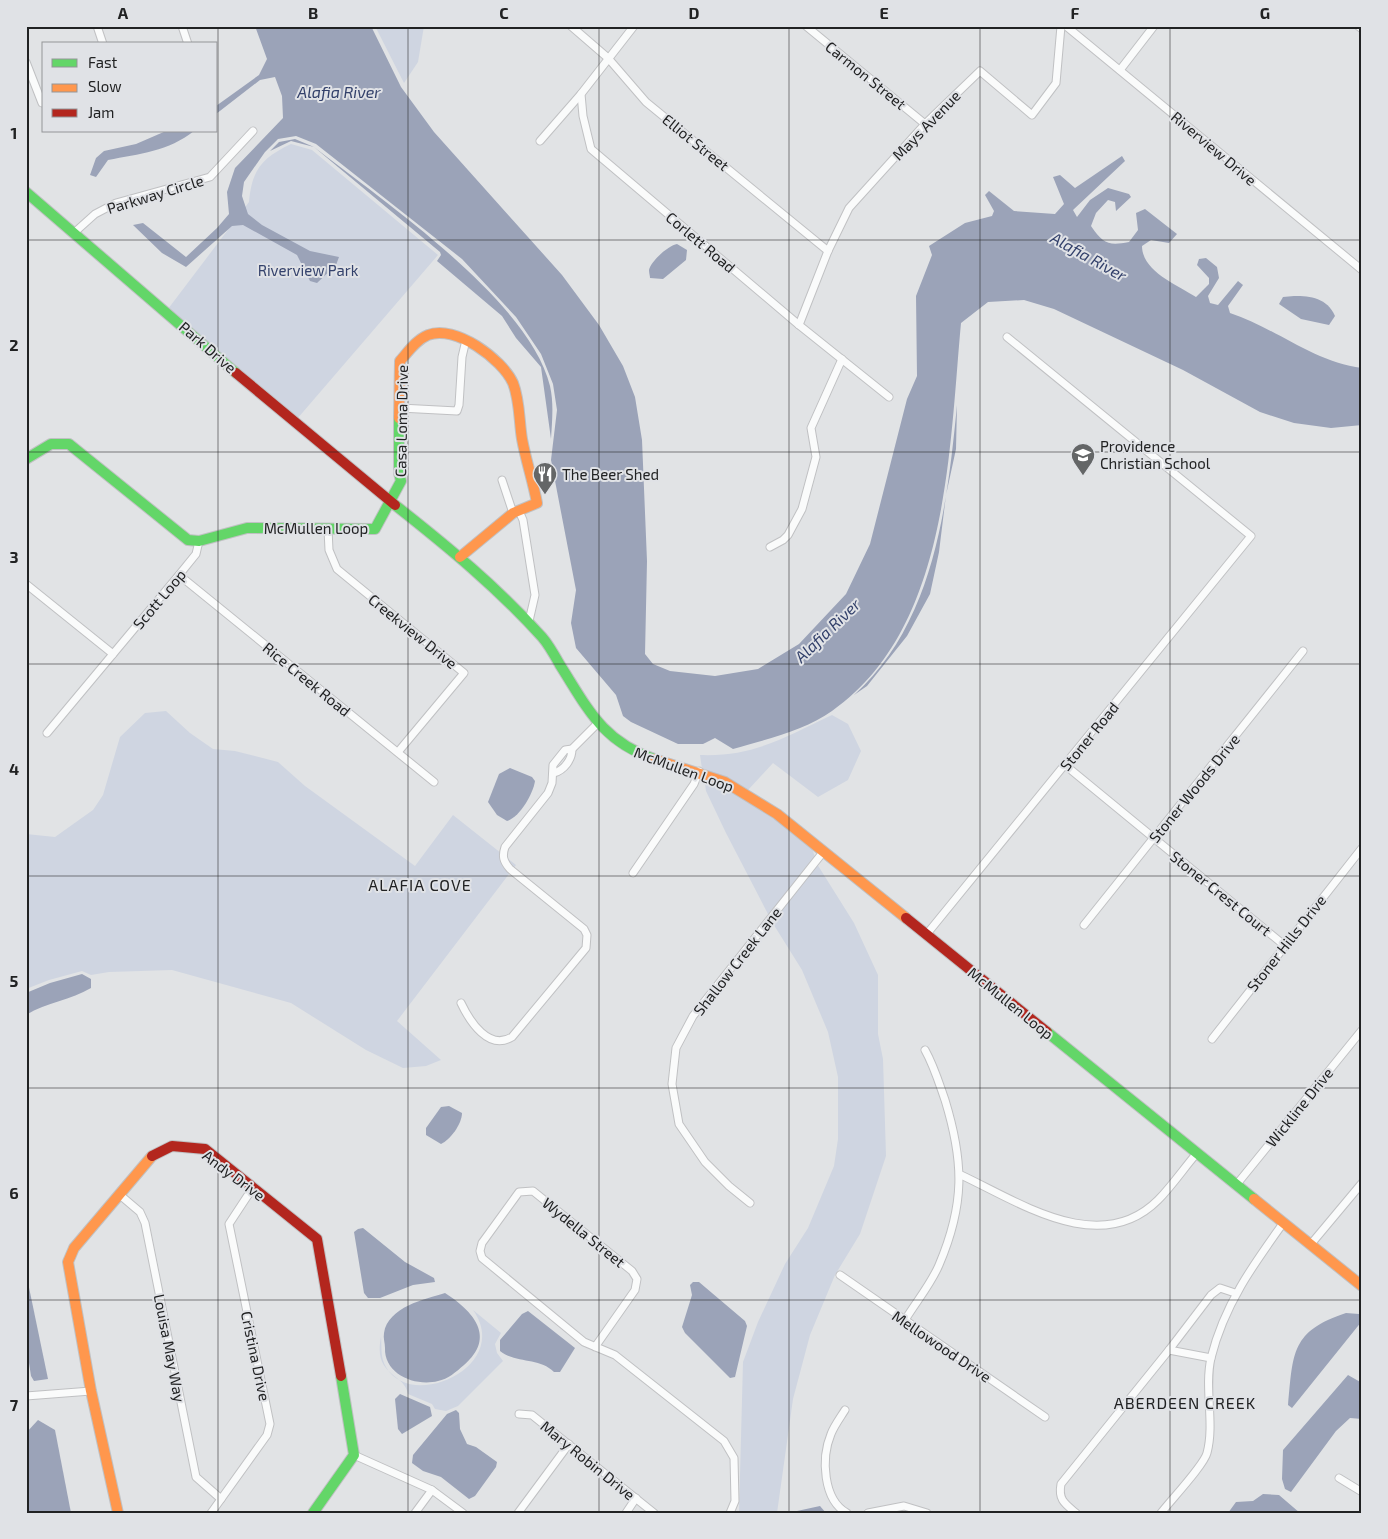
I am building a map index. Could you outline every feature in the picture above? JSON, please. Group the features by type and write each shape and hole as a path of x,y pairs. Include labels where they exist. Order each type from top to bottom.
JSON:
{"street":[{"path":"97,26 102,42"},
{"path":"182,26 187,42"},
{"name":"Elliot Street","path":"570,26 608,58 646,102 828,251"},
{"path":"540,141 581,94 634,26"},
{"name":"Carmon Street","path":"806,26 925,124"},
{"name":"Mays Avenue","path":"799,325 828,251 849,208 925,124 980,72 1032,115 1056,83 1061,26"},
{"name":"Riverview Drive","path":"1066,26 1362,270"},
{"path":"1120,70 1154,26"},
{"path":"1358,26 1362,29"},
{"path":"26,62 42,103"},
{"name":"Corlett Road","path":"581,94 583,116 591,149 799,325 889,397"},
{"name":"Parkway Circle","path":"74,232 95,214 116,203 210,177 253,131"},
{"name":"Park Drive","path":"26,192 390,502"},
{"name":"Casa Loma Drive","path":"390,502 401,481 399,472 400,361 414,346 431,334 466,340 488,354 512,381 537,503 516,512"},
{"name":"Stoner Road","path":"926,935 1251,536 1006,337"},
{"path":"400,408 456,411 459,405 462,358 466,340"},
{"path":"770,546 783,540 788,535 802,509 816,456 811,428 842,359"},
{"path":"26,459 49,443 69,444 158,518 188,540 199,541"},
{"path":"502,480 516,512 523,520 535,595 529,621"},
{"name":"McMullen Loop","path":"199,541 247,528 375,529 390,502 460,558 529,621 544,639 598,723 612,738 631,750 725,782 752,796 824,851 1362,1286"},
{"path":"460,558 516,512"},
{"name":"Creekview Drive","path":"328,529 329,550 337,569 464,673 398,752"},
{"name":"Scott Loop","path":"47,733 196,554 199,541"},
{"name":"Rice Creek Road","path":"179,575 434,782"},
{"path":"26,584 113,654"},
{"name":"Stoner Woods Drive","path":"1084,925 1303,651"},
{"path":"460,1003 468,1018 487,1037 495,1042 503,1042 512,1037 586,948 587,935 584,929 504,863 503,855 505,847 548,793 554,773 553,765 565,750 572,749 598,723"},
{"path":"554,773 562,770 572,755 572,749"},
{"path":"559,757 567,763"},
{"name":"Stoner Crest Court","path":"1065,765 1284,945"},
{"path":"633,873 694,784 698,772"},
{"name":"Stoner Hills Drive","path":"1212,1039 1362,848"},
{"name":"Shallow Creek Lane","path":"750,1203 704,1162 679,1124 672,1084 676,1048 693,1016 824,851"},
{"name":"Wickline Drive","path":"1237,1184 1362,1030"},
{"path":"905,1320 938,1266 952,1229 958,1199 960,1175 951,1120 934,1065 925,1050"},
{"name":"Andy Drive","path":"118,1513 91,1391 68,1262 74,1248 152,1156 172,1146 205,1149 252,1189 317,1239 354,1455"},
{"path":"960,1175 1059,1220 1083,1226 1102,1227 1133,1216 1158,1201 1197,1152"},
{"path":"1311,1244 1362,1183"},
{"name":"Cristina Drive","path":"211,1513 268,1435 270,1424 229,1224 252,1189"},
{"name":"Wydella Street","path":"595,1347 636,1290 637,1279 632,1271 533,1191 519,1192 482,1243 480,1251 482,1258 584,1342 595,1347 615,1355 724,1441 731,1449 734,1458 735,1501 730,1513"},
{"name":"Louisa May Way","path":"120,1195 140,1212 145,1223 196,1477 222,1498"},
{"path":"1161,1513 1207,1455 1209,1442 1208,1385 1211,1358 1235,1293 1284,1222"},
{"name":"Mellowood Drive","path":"840,1275 1045,1417"},
{"path":"1076,1513 1062,1502 1059,1494 1061,1484 1211,1295 1220,1288 1235,1293"},
{"path":"1169,1350 1211,1358"},
{"path":"26,1396 91,1391"},
{"path":"845,1410 831,1434 827,1449 827,1481 833,1502 847,1513"},
{"name":"Mary Robin Drive","path":"519,1414 532,1415 654,1513"},
{"path":"518,1513 569,1444"},
{"path":"312,1513 354,1455 432,1490 464,1513"},
{"path":"1339,1478 1362,1492"},
{"path":"416,1513 432,1490"},
{"path":"626,1513 636,1498"},
{"path":"868,1513 904,1506 926,1513"}],"green space":[{"path":"375,26 424,26 418,62 404,83"},
{"name":"Riverview Park","path":"291,144 312,150 438,255 297,419 168,309 249,202 253,181 260,166 273,154"},
{"path":"166,711 190,733 213,749 235,751 278,762 305,786 415,866 453,815 516,865 397,1021 441,1060 426,1066 403,1068 366,1050 291,1003 172,970 109,972 91,975 82,971 49,980 26,989 26,834 55,837 93,810 103,795 120,737 145,713"},
{"path":"832,715 848,724 861,751 848,780 818,797 773,763 748,790 727,778 702,769 700,755 737,753 753,749 784,738"},
{"path":"704,777 723,785 763,809 811,846 815,857 769,916 706,791"},
{"path":"817,864 854,923 878,975 878,1034 883,1059 886,1156 860,1234 835,1275 810,1335 793,1399 777,1513 739,1513 743,1362 758,1322 785,1264 808,1228 834,1166 838,1139 838,1077 828,1032 802,970 772,922"},
{"path":"473,1310 501,1333 495,1344 497,1353 503,1361 458,1406 446,1411 435,1409 432,1404 408,1394 399,1380 416,1385 435,1384 454,1376 470,1365 480,1349 482,1330"},
{"path":"381,1337 384,1363 396,1377 385,1367 381,1360"}],"water":[{"name":"Alafia River","path":"255,26 371,26 401,87 434,132 562,275 599,325 623,366 635,397 642,440 647,561 645,654 653,664 670,671 715,676 758,669 799,644 846,594 870,544 907,399 917,376 916,296 932,255 929,246 965,223 992,216 994,211 985,195 989,191 1014,211 1055,214 1064,204 1053,177 1060,175 1075,188 1122,156 1125,161 1073,210 1077,217 1090,200 1108,188 1129,194 1131,197 1116,211 1115,202 1108,200 1096,213 1091,226 1099,237 1107,242 1116,244 1129,242 1138,230 1136,213 1145,209 1177,234 1169,243 1151,240 1142,246 1148,263 1162,276 1196,297 1209,284 1209,278 1197,265 1199,259 1206,258 1217,267 1219,278 1208,296 1210,303 1218,305 1238,281 1243,285 1228,306 1230,313 1247,319 1327,359 1344,365 1362,368 1362,425 1331,428 1294,423 1260,412 1183,370 1054,309 1024,300 988,302 961,323 946,480 936,534 921,586 900,634 871,676 822,718 784,734 733,749 715,738 703,744 678,744 631,722 623,716 616,695 576,648 571,623 576,590 551,460 557,410 553,384 541,354 516,317 462,259 316,144 296,136 278,139 265,152 244,182 242,196 248,214 262,225 310,251 339,257 336,265 317,283 310,281 297,255 243,225 232,226 186,267 162,253 133,225 143,223 186,257 229,214 227,192 235,168 283,118 282,96 275,77 260,80 218,112 218,105 259,75 267,59"},
{"path":"164,132 193,132 164,147 108,160 96,177 90,175 96,158 104,151 136,144"},
{"path":"295,139 314,147 291,141 270,151 279,142"},
{"path":"314,147 450,254 514,320 537,353 550,386 552,406 551,439 541,367 516,338 502,316 437,261 441,255 440,252"},
{"path":"677,244 687,250 686,260 663,279 650,278 649,270 653,262 665,250"},
{"path":"1294,296 1318,299 1328,305 1335,316 1329,325 1301,319 1279,304 1283,297"},
{"path":"957,405 956,449 946,495 939,552 930,594 907,636 867,686 854,695 881,666 902,634 919,598 932,561 941,523 948,483"},
{"path":"510,768 532,777 535,781 532,792 521,810 512,819 507,821 497,815 488,802 499,774"},
{"path":"82,974 91,979 91,988 26,1015 26,993 50,983"},
{"path":"449,1106 462,1113 455,1131 441,1144 426,1135 426,1128 441,1107"},
{"path":"363,1228 405,1262 434,1278 435,1282 413,1285 380,1298 368,1298 364,1293 354,1232"},
{"path":"26,1273 48,1379 34,1381 31,1376 26,1343"},
{"path":"693,1282 699,1282 745,1321 747,1326 735,1377 730,1378 685,1333 682,1327 692,1295 690,1285"},
{"path":"445,1293 472,1316 477,1325 480,1335 479,1344 474,1355 455,1373 442,1380 420,1382 402,1376 395,1371 386,1357 384,1335 387,1324 400,1310 418,1301"},
{"path":"528,1311 575,1348 560,1372 554,1372 548,1367 535,1362 513,1358 500,1351 500,1340 522,1314"},
{"path":"1346,1313 1359,1314 1362,1321 1292,1408 1288,1405 1291,1371 1298,1346 1314,1328"},
{"path":"1348,1375 1362,1383 1362,1419 1350,1418 1336,1431 1291,1492 1285,1489 1282,1479 1283,1450"},
{"path":"400,1394 430,1407 432,1416 402,1434 398,1429 395,1399"},
{"path":"456,1410 459,1413 460,1429 467,1444 476,1447 497,1462 496,1467 475,1496 469,1499 441,1477 423,1471 412,1463 413,1455 447,1414"},
{"path":"38,1420 55,1430 71,1513 26,1513 26,1433"},
{"path":"1263,1494 1279,1495 1300,1513 1228,1513 1236,1502 1253,1501"},
{"path":"820,1506 826,1513 796,1513 797,1511"}],"traffic: fast":[{"path":"26,192 236,373"},
{"path":"26,459 51,444 69,444 188,540 199,541 247,528 375,529 401,481 399,473 399,418"},
{"path":"395,505 471,568 542,637 588,709 609,733 636,752 654,759"},
{"path":"1047,1032 1254,1199"},
{"path":"313,1513 354,1455 341,1376"}],"traffic: slow":[{"path":"399,418 400,361 416,343 428,335 439,333 451,334 477,346 499,364 513,383 518,404 521,432 537,503 513,513 460,557"},
{"path":"654,759 725,782 777,814 906,918"},
{"path":"118,1513 91,1391 68,1262 74,1248 152,1156"},
{"path":"1254,1199 1362,1286"}],"traffic: jam":[{"path":"236,373 395,505"},
{"path":"906,918 1047,1032"},
{"path":"152,1156 172,1146 205,1149 317,1239 341,1376"}],"place":[{"name":"Providence Christian School","path":"1083,476"},
{"name":"The Beer Shed","path":"545,495"}],"district":[{"name":"ALAFIA COVE","path":"420,884"},
{"name":"ABERDEEN CREEK","path":"1185,1402"}]}
